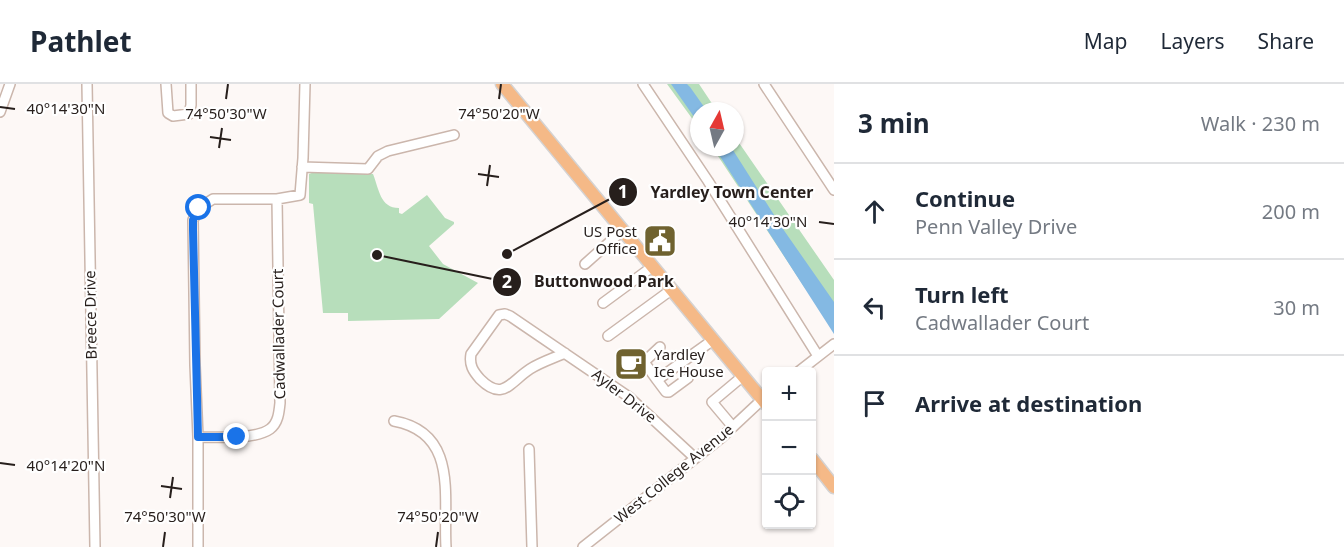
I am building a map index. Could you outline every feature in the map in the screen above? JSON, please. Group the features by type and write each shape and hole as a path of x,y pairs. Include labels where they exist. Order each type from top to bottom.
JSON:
{"main road":[{"path":"502,84 762,397"},
{"path":"816,464 834,487"}],"street":[{"path":"0,112 10,84"},
{"name":"Breece Drive","path":"87,84 94,547"},
{"path":"166,84 168,113 173,116 189,114 190,84"},
{"path":"198,547 193,230 195,214 204,203 213,200 277,199 300,195 304,84"},
{"path":"643,84 694,159 818,356"},
{"path":"764,84 834,190"},
{"path":"302,167 368,169 378,156 388,152 454,135"},
{"name":"Cadwallader Court","path":"198,437 258,434 270,429 278,419 280,403 277,199"},
{"path":"585,264 622,231"},
{"path":"603,303 652,267"},
{"path":"608,336 671,290"},
{"name":"Ayler Drive","path":"565,352 532,368 509,387 498,390 489,387 472,371 471,354 499,315 505,314 565,352 629,398 695,458"},
{"path":"657,380 713,340"},
{"path":"804,367 832,346"},
{"path":"660,347 644,362 666,392 688,378"},
{"path":"733,427 712,402 743,376"},
{"name":"West College Avenue","path":"583,547 762,403"},
{"path":"394,421 425,433 435,443 441,455 445,483 446,547"},
{"path":"530,450 532,547"}],"green space":[{"path":"667,84 699,84 711,102 690,102 690,116"},
{"path":"744,150 834,280 834,323 805,288 718,156 744,156"},
{"path":"317,171 373,174 384,201 388,205 399,208 399,213 402,214 427,195 445,218 454,222 429,246 443,264 478,283 439,319 348,321 348,313 323,313 313,204 309,203 309,174"}],"water":[{"path":"671,84 687,84 701,102 690,102 690,111"},
{"path":"720,156 737,156 783,229 834,302 834,334"}],"place":[{"name":"US Post Office","path":"660,241"},
{"name":"Yardley Town Center","path":"507,254"},
{"name":"Buttonwood Park","path":"377,255"},
{"name":"Yardley Ice House","path":"631,364"}],"route":[{"path":"199,208 193,220 198,437 237,437"}]}
